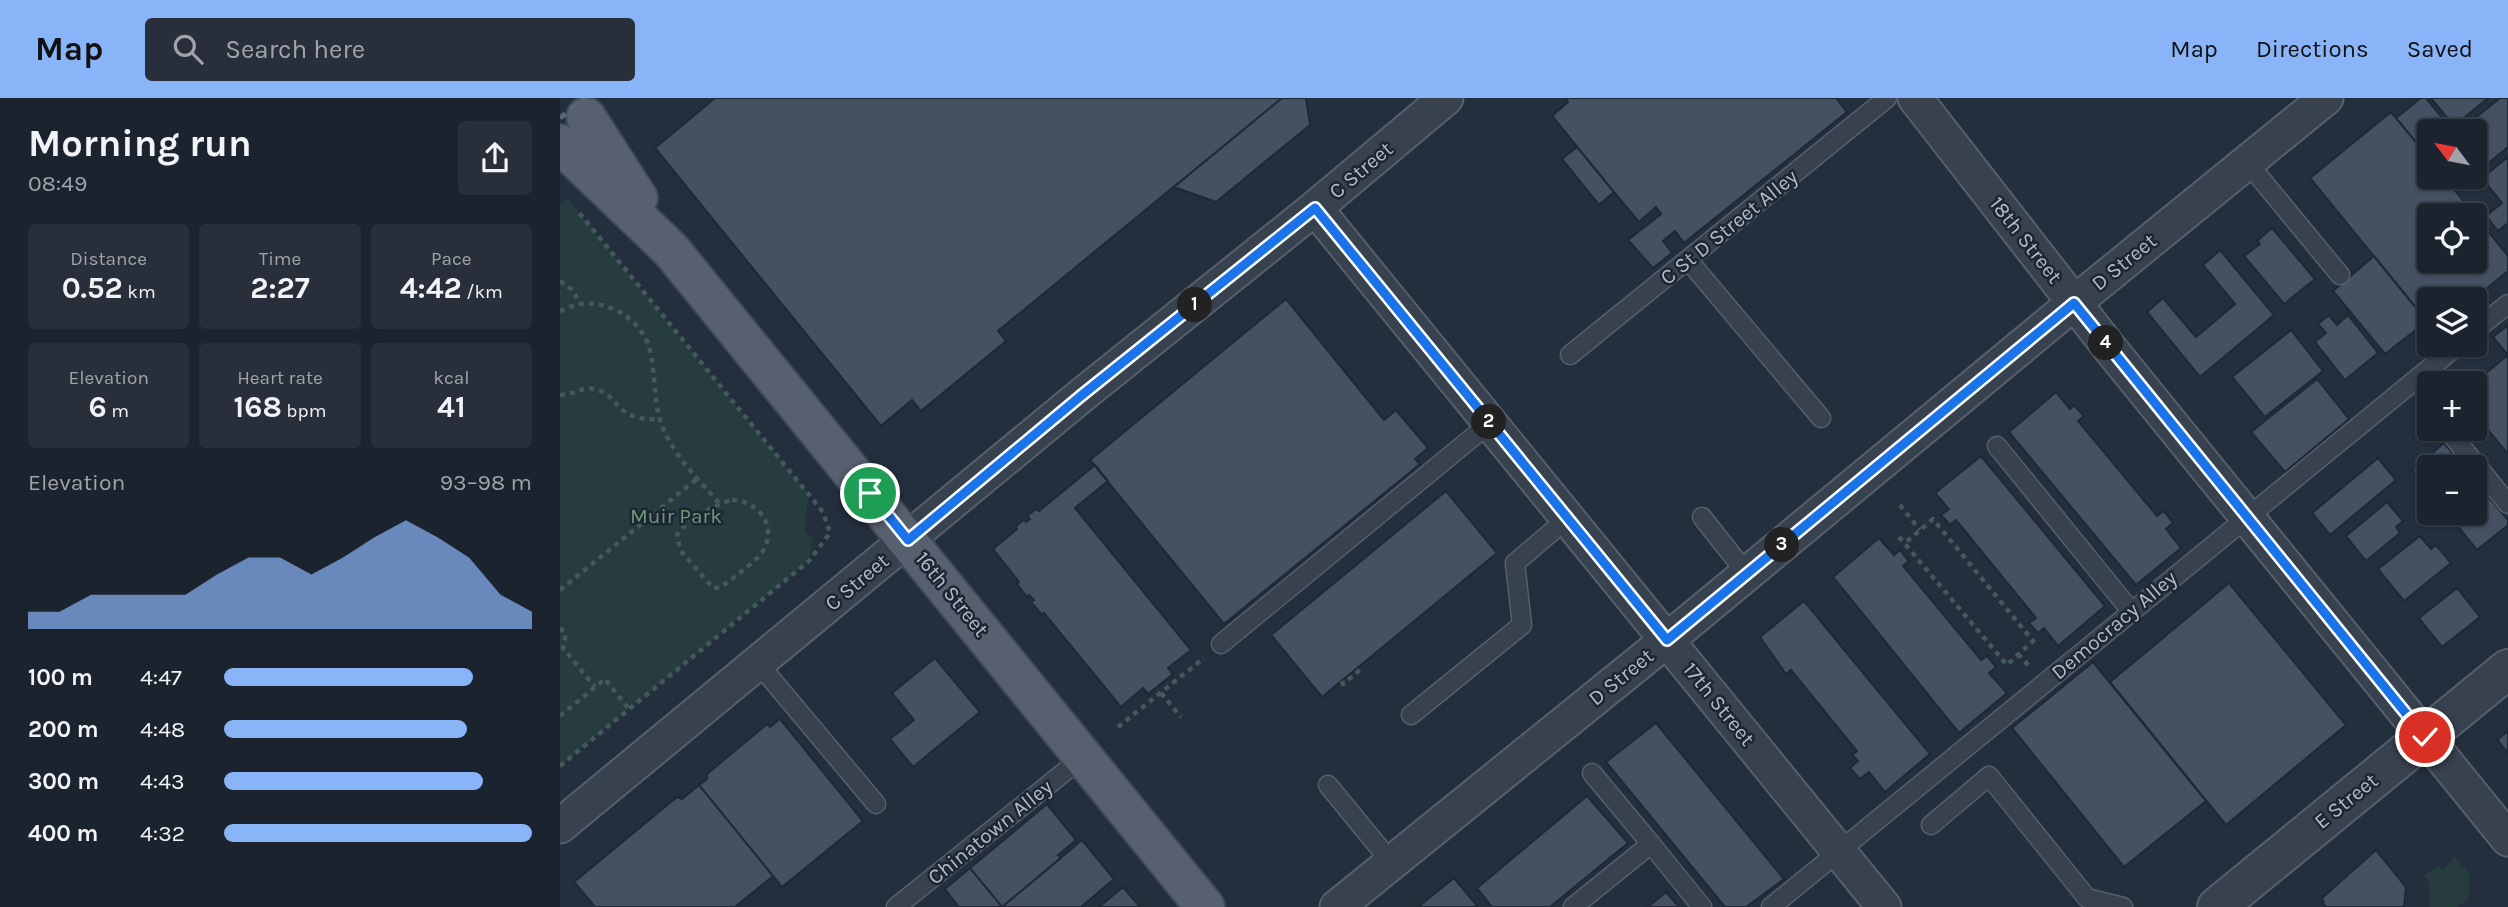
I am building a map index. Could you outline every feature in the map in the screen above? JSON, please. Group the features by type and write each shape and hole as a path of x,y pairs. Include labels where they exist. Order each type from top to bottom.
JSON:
{"main road":[{"name":"16th Street","path":"586,117 671,250 1205,907"},
{"name":"16th Street","path":"560,144 671,250"}],"street":[{"name":"C Street","path":"560,826 1446,98"},
{"name":"18th Street","path":"1915,98 2074,303 2508,839"},
{"name":"D Street","path":"1337,907 1667,640 2326,98"},
{"name":"17th Street","path":"1315,208 1884,907"},
{"name":"E Street","path":"2217,907 2508,669"}],"lane":[{"name":"C St D Street Alley","path":"1570,355 1887,98"},
{"path":"2247,162 2340,275"},
{"path":"1688,260 1821,418"},
{"path":"2487,321 2508,304"},
{"name":"Democracy Alley","path":"1771,907 2443,357"},
{"path":"1220,644 1490,423"},
{"path":"2457,441 2508,504"},
{"path":"1997,446 2131,611"},
{"path":"1702,516 1747,574"},
{"path":"1411,715 1522,625 1516,563 1568,519"},
{"path":"758,663 876,804"},
{"name":"Chinatown Alley","path":"897,907 1083,757"},
{"path":"1592,773 1702,907"},
{"path":"1931,825 1989,776 2087,898 2123,907"},
{"path":"1328,785 1391,862"},
{"path":"1573,907 1651,844"}],"path":[{"path":"560,766 809,561 830,533 823,512 576,209"},
{"path":"560,281 571,289 581,304"},
{"path":"560,311 581,304 598,305 619,312 646,337 661,420 674,448 720,504"},
{"path":"560,394 566,395 583,389 600,390 609,395 627,414 643,419 661,420"},
{"path":"560,590 698,478"},
{"path":"732,500 751,505 762,514 768,530 765,547 760,554 717,588 707,583 683,554 677,540 678,531 686,523 720,504 732,500"},
{"path":"1900,505 1920,530"},
{"path":"1899,537 2007,665 2033,641 1933,519 1905,543"},
{"path":"560,628 566,634 563,648 595,687"},
{"path":"1118,727 1220,644"},
{"path":"1342,681 1343,684 1361,668"},
{"path":"560,716 605,679 629,709"},
{"path":"1161,693 1181,717"}],"green space":[{"name":"Muir Park","path":"567,198 808,494 805,532 813,538 809,561 560,766 560,204"},
{"path":"2455,857 2469,873 2469,899 2458,907 2429,907 2429,881 2424,876 2438,865 2443,870"}],"building":[{"path":"715,98 1282,98 998,331 1006,341 921,411 912,400 881,426 655,148"},
{"path":"1282,98 1306,98 1310,125 1216,202 1174,187"},
{"path":"1565,98 1836,98 1847,112 1684,243 1675,231 1663,241 1672,253 1653,268 1628,240 1661,214 1656,207 1639,222 1614,192 1552,116 1568,102"},
{"path":"2421,98 2426,98 2443,119 2417,119 2417,143 2396,118"},
{"path":"2431,98 2488,98 2462,119 2448,119"},
{"path":"2500,98 2508,98 2508,147 2487,164 2487,119 2474,119"},
{"path":"2391,112 2417,143 2417,189 2454,189 2465,203 2417,203 2417,273 2487,273 2487,230 2508,256 2508,271 2487,288 2417,287 2417,309 2310,178"},
{"path":"1577,147 1614,192 1599,205 1562,159"},
{"path":"2508,157 2508,223 2498,231 2487,215 2502,203 2487,184 2487,174"},
{"path":"2272,228 2315,279 2284,304 2244,256 2260,244 2257,241"},
{"path":"2220,250 2274,315 2200,377 2147,312 2163,298 2196,337 2235,304 2203,265"},
{"path":"2374,256 2417,309 2417,329 2385,354 2333,291"},
{"path":"1286,299 1384,420 1396,410 1428,448 1415,459 1420,464 1224,624 1090,460"},
{"path":"2329,315 2337,325 2348,315 2378,353 2345,380 2315,342 2326,333 2318,324"},
{"path":"2508,325 2508,355 2493,337"},
{"path":"2291,330 2323,371 2265,417 2232,377"},
{"path":"2508,355 2508,454 2487,429 2487,372"},
{"path":"2317,379 2349,419 2285,472 2251,432"},
{"path":"2056,392 2070,409 2074,405 2084,416 2078,421 2157,516 2164,511 2173,523 2166,529 2181,548 2136,585 2009,432"},
{"path":"2444,443 2454,455 2430,455"},
{"path":"1981,456 2105,606 2058,646 2044,628 2038,633 2029,623 2036,618 1956,520 1950,525 1941,515 1949,509 1935,493"},
{"path":"2378,458 2396,480 2330,535 2312,513"},
{"path":"1095,465 1108,481 1075,508 1191,650 1168,668 1173,674 1148,694 1143,688 1121,707 1044,613 1042,615 1031,602 1034,600 1029,595 1027,597 1017,584 1019,582 993,549 1017,529 1015,527 1023,520 1026,522 1030,519 1027,516 1036,509 1039,511"},
{"path":"1446,491 1497,553 1322,697 1271,635"},
{"path":"2487,495 2508,520 2508,525 2477,550 2457,525 2487,525"},
{"path":"2387,502 2403,521 2396,527 2400,533 2366,561 2346,536"},
{"path":"2420,536 2431,549 2436,545 2451,563 2404,601 2378,569"},
{"path":"1879,538 1894,555 1900,550 1909,561 1903,566 1981,660 1987,656 1996,667 1989,673 2007,693 1959,733 1833,577"},
{"path":"2229,583 2346,725 2226,825 2110,682"},
{"path":"2457,588 2480,617 2442,647 2419,618"},
{"path":"1804,601 1930,754 1885,792 1869,772 1860,779 1850,768 1858,761 1852,755 1857,751 1791,670 1786,674 1760,637"},
{"path":"935,658 980,712 913,767 890,739 914,720 892,693"},
{"path":"2093,662 2206,801 2124,867 2012,728"},
{"path":"780,719 863,821 782,887 699,785 707,779 707,774 767,724 770,727"},
{"path":"1656,723 1784,879 1746,907 1725,907 1606,762"},
{"path":"2508,731 2508,753 2497,740"},
{"path":"699,785 773,876 735,907 595,907 574,882 677,797 682,799"},
{"path":"1587,796 1628,843 1550,907 1492,907 1477,888"},
{"path":"1047,804 1076,840 1058,855 1061,858 1002,907 970,868"},
{"path":"1082,840 1114,879 1081,907 1002,907"},
{"path":"2376,850 2406,887 2404,907 2325,907 2322,898"},
{"path":"970,868 1002,907 959,907 945,889"},
{"path":"1454,878 1478,907 1418,907"},
{"path":"1123,887 1140,907 1099,907"},
{"path":"1666,892 1679,907 1648,907"}],"railway":[{"path":"560,118 585,98"}],"route":[{"path":"870,493 908,540 1082,395 1315,208 1667,640 2074,303 2425,737"}]}
